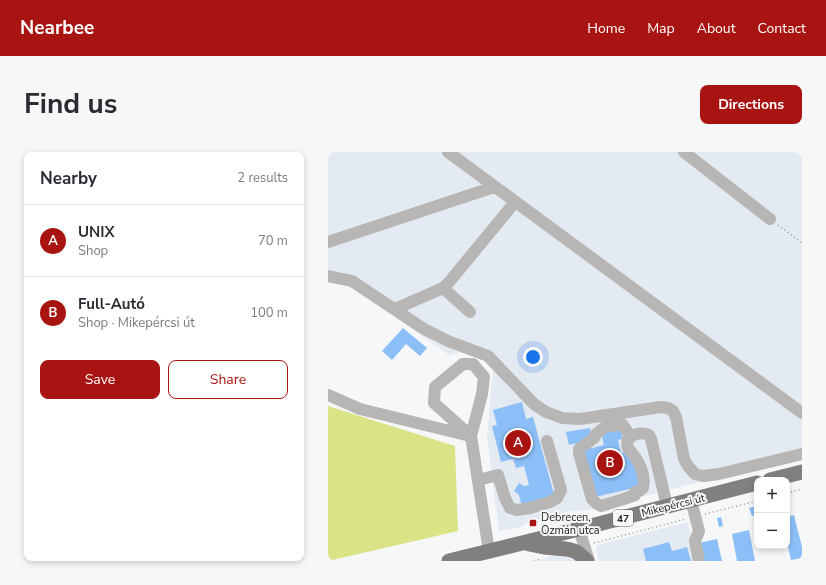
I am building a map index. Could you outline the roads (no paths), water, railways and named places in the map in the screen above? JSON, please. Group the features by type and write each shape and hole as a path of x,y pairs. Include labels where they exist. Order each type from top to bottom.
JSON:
{"main road":[{"path":"782,477 802,472"},
{"name":"Mikepércsi út","path":"448,561 754,484"},
{"path":"522,543 566,549 577,552 588,561"}],"street":[{"path":"448,152 802,413"},
{"path":"684,152 770,219"},
{"path":"328,242 494,187"},
{"path":"396,309 443,288 515,202"},
{"path":"328,276 352,281 424,329 448,341 488,356 534,404 555,416 570,419 661,407 668,408 673,411 676,417 684,459 695,474 703,476 719,474 802,454"},
{"path":"443,288 470,312"},
{"path":"471,436 434,403 435,388 463,364 473,364 484,377 482,394 471,436 489,551"},
{"path":"328,395 360,409 471,436"},
{"path":"631,437 622,424 605,427 596,434 594,438 579,449 592,499 601,506 629,498 635,495 635,492 643,488 644,480 641,467 628,448 628,439 636,434 642,433 649,436 667,506"},
{"path":"478,480 498,475 505,498 510,508 517,510 550,502 557,498 561,490 547,441"},
{"path":"691,500 698,531 695,541 699,561"},
{"path":"579,529 588,561"}],"place":[{"name":"UNIX","path":"518,443"},
{"name":"Full-Autó","path":"610,463"},
{"name":"Debrecen, Ozmán utca","path":"533,523"}]}
